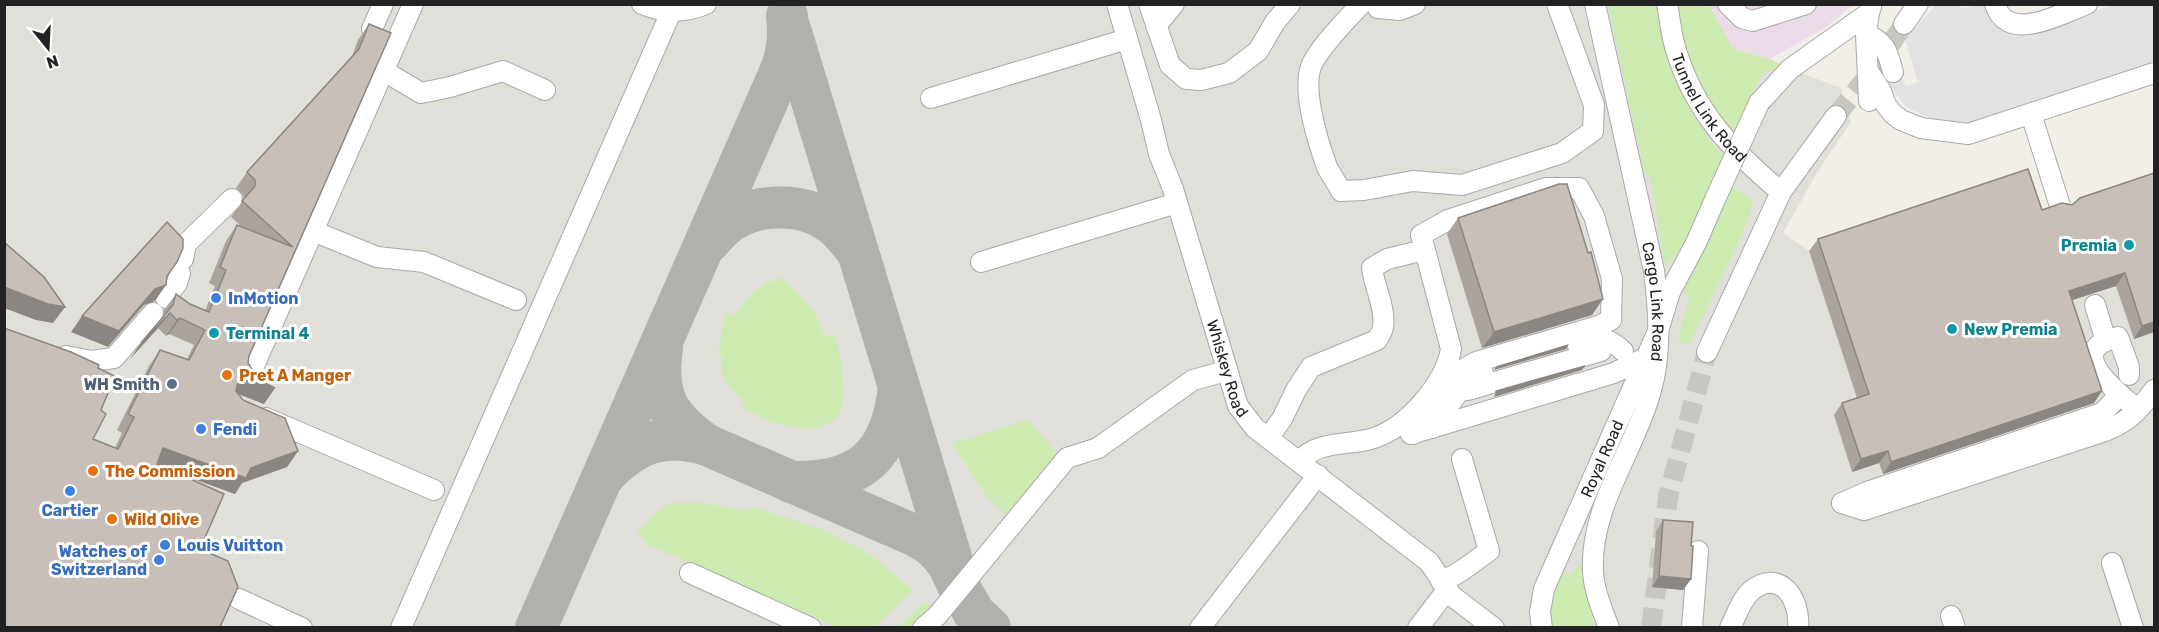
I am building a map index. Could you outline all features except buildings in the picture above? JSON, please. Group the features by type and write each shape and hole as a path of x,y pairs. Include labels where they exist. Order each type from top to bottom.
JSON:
{"lane":[{"path":"372,29 383,4"},
{"path":"249,377 413,4"},
{"path":"642,4 671,12 695,9 706,4"},
{"name":"Whiskey Road","path":"1117,4 1159,154 1177,203 1238,406 1245,417 1268,438 1429,562 1444,586 1494,627"},
{"path":"1149,4 1170,65 1186,79 1201,80 1229,73 1258,51 1275,22 1290,4"},
{"path":"1156,26 1174,4"},
{"path":"1361,4 1328,41 1312,64 1307,91 1328,168 1341,191 1364,190 1413,181 1462,185 1562,153 1593,131 1594,105 1557,4"},
{"path":"1376,4 1378,8 1400,10 1415,4"},
{"name":"Cargo Link Road","path":"1595,4 1654,271 1658,331"},
{"name":"Tunnel Link Road","path":"1667,4 1675,48 1702,111 1751,167 1781,192"},
{"path":"1728,4 1742,18 1753,21 1806,4"},
{"path":"1904,24 1918,4"},
{"path":"1995,4 1997,11 2005,20 2018,25 2030,24 2083,6"},
{"path":"2004,4 2017,14 2029,16 2083,6"},
{"path":"1869,101 1866,34 1871,9"},
{"name":"Royal Road","path":"1542,627 1540,612 1544,589 1651,362 1670,292 1696,243 1760,103 1790,69 1871,9"},
{"path":"401,627 671,12"},
{"path":"1866,34 1885,45 1889,52 1893,72"},
{"path":"932,98 1127,39"},
{"path":"384,71 421,93 503,71 545,90"},
{"path":"1868,71 1881,91 1886,105 1901,120 1921,128 1968,134 2153,80"},
{"path":"2031,114 2060,206"},
{"path":"1707,352 1781,192 1836,116"},
{"path":"1300,462 1306,454 1344,442 1373,438 1405,422 1431,391 1449,361 1451,349 1420,235 1448,220 1546,188 1579,188 1594,216 1612,279 1611,320 1598,326 1476,362 1460,371 1440,388 1422,431"},
{"path":"49,351 91,361 114,358 177,283 186,244 232,199"},
{"path":"981,261 1177,203"},
{"path":"313,231 377,257 424,262 516,300"},
{"path":"1268,438 1282,419 1296,390 1311,367 1377,340 1383,327 1372,268 1387,259 1424,250"},
{"path":"2094,305 2106,341"},
{"path":"2129,375 2129,368 2118,337 2106,341 2095,349 2093,358 2098,369 2116,391 2150,396"},
{"path":"1422,431 1456,394 1599,351 1623,351 1651,362"},
{"path":"1344,442 1354,448 1367,447 1651,362"},
{"name":"Cargo Link Road","path":"1609,627 1599,603 1593,573 1593,544 1599,519 1638,429 1650,394 1651,362"},
{"path":"923,627 937,616 1068,458 1098,448 1193,380 1226,370"},
{"path":"2129,375 2141,376 2150,396 2128,420 2105,431 1864,510 1842,503 1867,492 2102,413 2116,391 2119,380 2129,375"},
{"path":"248,410 434,490"},
{"path":"1418,627 1444,586 1489,551 1462,459"},
{"path":"1200,627 1318,476"},
{"path":"1692,627 1698,551"},
{"path":"2112,563 2133,627"},
{"path":"690,573 811,627"},
{"path":"1730,627 1748,594 1758,586 1772,583 1779,584 1791,594 1798,607 1798,627"},
{"path":"239,599 302,627"}],"shaded area":[{"path":"4,5 1709,5 1735,49 1770,59 1841,88 1851,122 1818,171 1783,233 1809,251 2020,181 2033,222 2154,183 2154,627 5,627"},
{"path":"1709,5 1853,5 1826,27 1770,59 1735,49"},
{"path":"1936,5 1958,5 1962,9 1986,5 2004,27 2021,34 2112,5 2154,5 2154,61 1984,118 1979,124 1970,126 1936,120 1905,106 1891,87 1886,74 1900,70 1904,84 1908,86 1918,82 1905,39"}],"green space":[{"path":"1608,5 1655,5 1665,48 1679,87 1698,123 1725,158 1688,241 1665,266 1650,178 1644,171"},
{"path":"1674,5 1709,5 1733,49 1770,59 1784,66 1762,74 1736,132 1716,112 1693,76"},
{"path":"1728,184 1754,201 1743,233 1690,344 1678,343 1689,299 1689,295 1684,293"},
{"path":"783,278 815,312 825,337 835,335 837,343 843,375 842,406 831,422 819,427 806,429 792,427 751,412 741,406 745,403 726,382 722,372 723,356 718,354 725,312 735,316 755,291"},
{"path":"1029,420 1058,455 1007,515 987,497 952,443"},
{"path":"698,502 748,511 754,507 823,530 868,553 913,590 875,627 837,627 646,544 645,539 636,534 661,508 672,503"},
{"path":"1582,563 1594,627 1549,627 1549,598 1557,577 1572,572"},
{"path":"925,602 933,607 908,627 897,628"}],"taxiway":[{"path":"536,628 781,70 787,43 787,16"},
{"path":"790,29 958,585"},
{"path":"707,244 724,226 738,217 763,209 791,208 804,210 828,221 857,251"},
{"path":"603,477 626,456 650,443 676,439 707,445 683,425 667,405 661,380 662,348"},
{"path":"791,482 836,478 854,471 869,461 889,430 899,386"},
{"path":"707,445 916,536 931,545 949,566 974,613 990,628"}],"tunnel":[{"path":"1836,116 1875,67 1904,24"},
{"path":"1651,628 1668,497 1707,352"}],"place":[{"name":"Premia","path":"2129,245"},
{"name":"InMotion","path":"216,298"},
{"name":"New Premia","path":"1952,329"},
{"name":"Terminal 4","path":"214,333"},
{"name":"Pret A Manger","path":"227,375"},
{"name":"WH Smith","path":"172,384"},
{"name":"Fendi","path":"201,429"},
{"name":"The Commission","path":"93,471"},
{"name":"Cartier","path":"70,491"},
{"name":"Wild Olive","path":"112,519"},
{"name":"Louis Vuitton","path":"165,545"},
{"name":"Watches of Switzerland","path":"159,560"}]}
